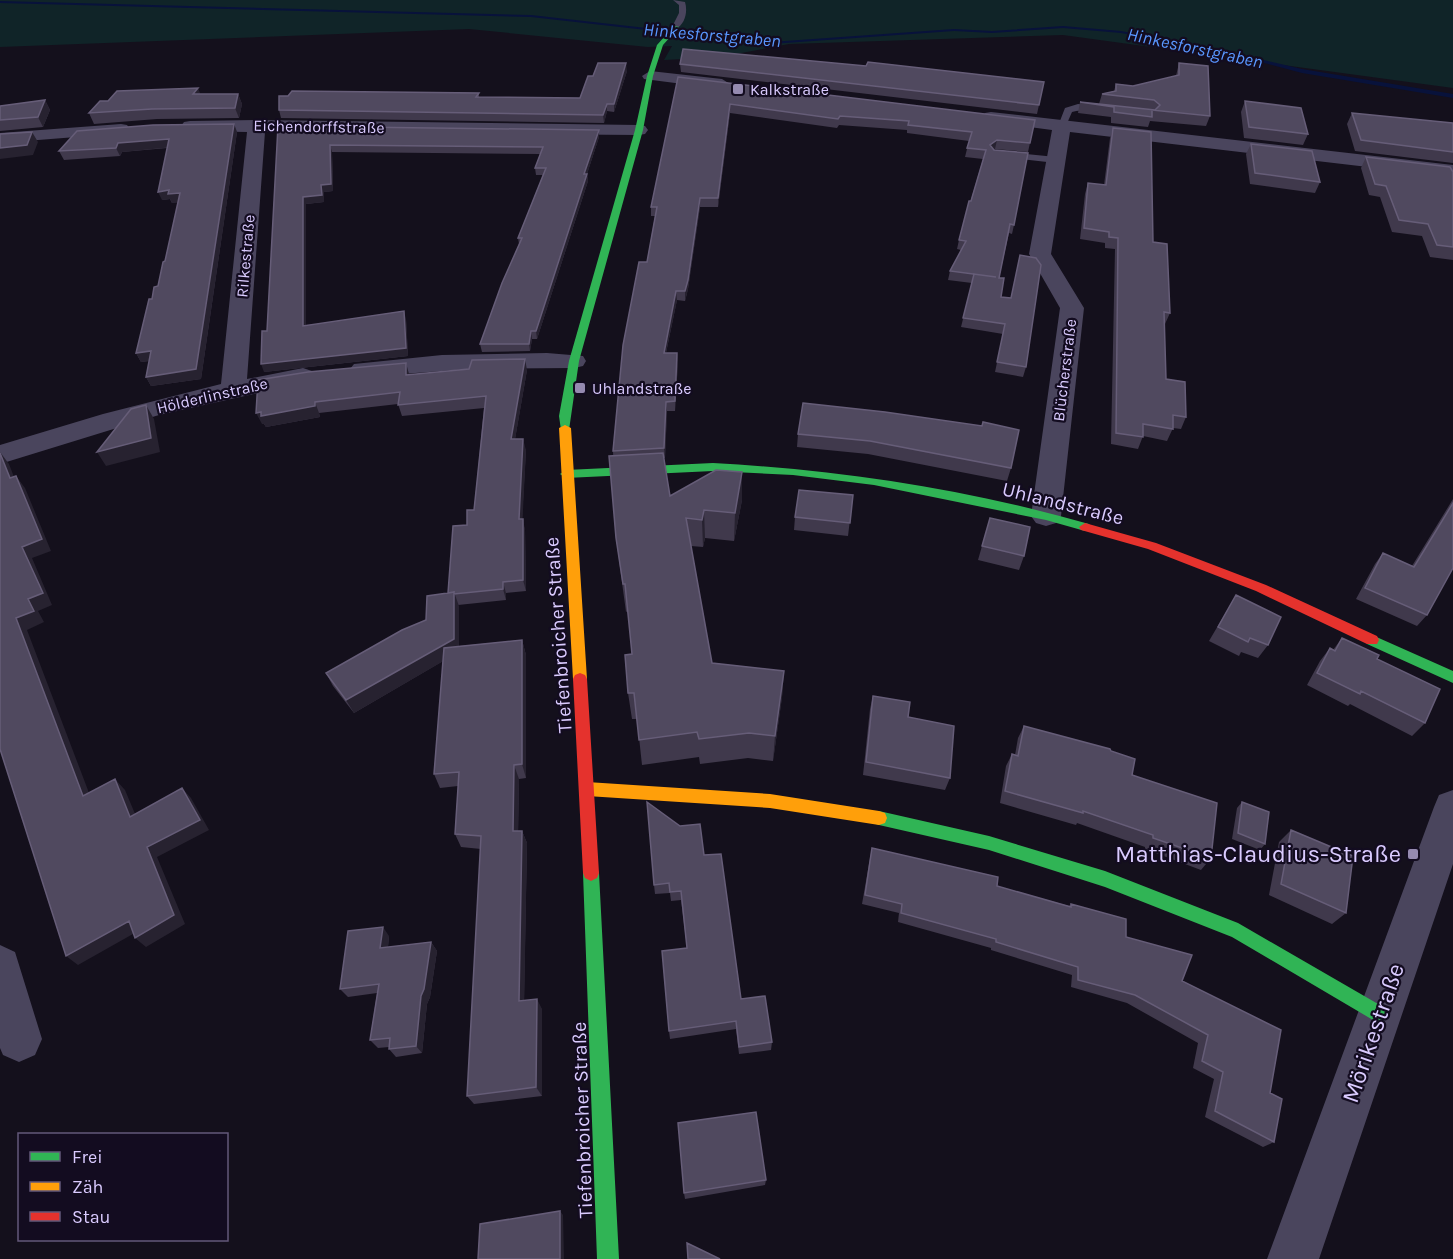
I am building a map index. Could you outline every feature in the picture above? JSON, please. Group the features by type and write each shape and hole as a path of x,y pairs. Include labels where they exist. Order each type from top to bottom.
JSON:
{"street":[{"name":"Tiefenbroicher Straße","path":"608,1259 587,789 564,416 574,361 639,130 650,76 660,45 672,32"},
{"path":"650,76 739,87"},
{"path":"970,115 1451,175"},
{"name":"Rilkestraße","path":"234,387 257,125"},
{"name":"Eichendorffstraße","path":"168,126 639,130"},
{"name":"Blücherstraße","path":"1046,516 1072,308 1040,254 1062,126"},
{"path":"0,138 134,128"},
{"name":"Hölderlinstraße","path":"0,455 66,432 234,387 333,372 425,363 506,359 574,361"},
{"name":"Uhlandstraße","path":"566,474 713,467 793,471 874,481 1046,516 1152,546 1261,588 1453,677"},
{"path":"587,789 748,797 826,807 989,843 1105,879 1238,931 1379,1014"},
{"name":"Mörikestraße","path":"1293,1259 1453,807"},
{"path":"0,967 19,1038"}],"lane":[{"path":"672,32 683,13 682,4 677,0"},
{"path":"1062,126 1068,110 1078,107 1115,111"},
{"path":"995,154 1056,160"}],"green space":[{"path":"0,0 1453,0 1453,88 1063,35 789,44 720,57 664,60 672,46 648,47 469,29 0,47"}],"building":[{"path":"683,49 866,66 868,62 1044,82 1039,105 680,64"},
{"path":"598,63 626,63 614,104 607,104 603,115 279,110 279,96 288,96 292,91 479,93 476,97 580,98 588,76 593,76"},
{"path":"1179,63 1208,66 1210,116 1152,110 1152,117 1114,112 1114,107 1080,102 1155,110 1160,105 1154,100 1102,94 1116,91 1116,84 1133,86 1179,75"},
{"path":"678,77 1035,120 1030,143 997,140 990,145 994,150 1028,153 1014,225 1010,224 999,278 1004,278 1001,297 1011,298 1020,255 1036,258 1041,265 1026,367 997,362 1005,324 963,318 974,274 950,271 966,241 959,240 986,150 967,148 972,132 908,125 909,121 840,116 838,119 730,104 718,198 700,198 688,280 685,291 676,291 664,353 677,353 675,401 666,402 664,448 613,451 623,345 639,262 647,262 657,207 651,207"},
{"path":"198,88 193,94 238,94 235,108 152,109 89,113 100,101 108,101 117,91"},
{"path":"45,100 38,117 0,120 0,106"},
{"path":"1245,101 1301,108 1308,134 1249,127"},
{"path":"1352,113 1453,123 1453,152 1361,140"},
{"path":"234,124 196,369 146,377 151,351 136,353 149,299 152,299 154,287 158,286 165,261 180,193 168,194 169,190 158,192 169,139 118,143 116,148 59,151 77,131 153,125"},
{"path":"278,126 599,130 536,331 531,331 529,344 480,344 502,283 522,238 518,238 546,168 535,168 543,147 330,145 331,184 321,185 322,195 303,197 303,326 404,311 406,348 261,364 262,331 267,331"},
{"path":"1113,128 1151,132 1153,242 1167,244 1170,313 1164,312 1166,379 1185,382 1186,417 1173,415 1173,429 1143,424 1143,437 1116,433 1118,238 1109,237 1109,232 1084,228 1088,183 1106,185"},
{"path":"32,132 27,145 0,148 0,134"},
{"path":"1251,144 1312,151 1320,182 1255,173"},
{"path":"1366,157 1450,167 1453,172 1453,247 1437,245 1428,224 1399,220 1386,186 1375,184"},
{"path":"525,359 511,439 523,439 519,519 523,519 523,580 503,582 503,589 448,593 453,526 467,525 467,510 474,510 486,396 398,405 400,392 315,402 315,406 261,416 261,412 256,413 258,380 308,372 406,363 406,375 469,369 472,360"},
{"path":"803,403 982,426 983,422 1019,430 1011,468 870,441 798,434"},
{"path":"146,405 151,438 97,452 131,409"},
{"path":"0,453 10,478 16,476 42,539 22,547 43,593 28,599 34,611 16,618 83,796 115,779 130,817 182,788 200,820 147,847 174,915 135,938 129,921 66,956 0,749"},
{"path":"663,453 670,496 716,470 742,472 735,513 704,510 702,520 686,518 712,663 784,671 775,736 749,733 699,739 697,732 639,740 634,693 628,693 625,655 632,654 625,584 623,584 616,538 609,456"},
{"path":"799,490 853,495 850,523 795,517"},
{"path":"1453,503 1453,568 1427,615 1365,588 1383,553 1414,567"},
{"path":"990,518 1030,527 1024,556 982,546"},
{"path":"454,592 454,639 346,700 326,673 402,630 426,620 427,596"},
{"path":"1236,595 1281,617 1268,645 1250,638 1248,642 1218,627"},
{"path":"1342,638 1379,655 1377,659 1440,689 1425,723 1361,691 1360,694 1317,673 1330,648 1335,651"},
{"path":"522,640 522,764 514,765 513,831 522,831 519,1001 537,999 536,1087 467,1096 481,836 455,834 459,772 434,774 444,648"},
{"path":"873,696 910,702 908,717 954,726 950,778 866,762"},
{"path":"1024,726 1110,749 1135,759 1132,775 1217,803 1211,858 1083,811 1083,813 1005,791 1012,754 1018,756"},
{"path":"647,802 680,826 700,824 704,855 721,854 741,999 765,996 772,1042 739,1047 736,1021 669,1031 662,951 687,948 681,891 670,892 669,883 654,885"},
{"path":"1242,802 1269,812 1265,844 1238,833"},
{"path":"1291,830 1353,856 1346,913 1281,884"},
{"path":"872,848 998,877 997,886 1071,907 1071,904 1126,919 1126,937 1192,955 1182,981 1281,1030 1270,1093 1282,1099 1274,1142 1215,1111 1223,1072 1202,1061 1208,1035 1135,995 1078,980 1078,967 996,942 996,939 901,913 902,904 865,895"},
{"path":"383,927 380,948 431,942 421,996 416,1046 389,1049 390,1038 370,1040 379,984 340,989 348,931"},
{"path":"756,1112 766,1180 684,1193 678,1123"},
{"path":"560,1211 560,1259 478,1259 480,1224"},
{"path":"687,1243 720,1259 688,1259"}],"waterway":[{"name":"Hinkesforstgraben","path":"0,2 531,16 771,43 954,30 992,32 1063,27 1121,32 1226,52 1302,71 1453,96"}],"traffic: fast":[{"path":"565,428 564,416 574,361 639,130 650,76 660,45 676,27"},
{"path":"566,474 713,467 793,471 874,481 1046,516 1085,527"},
{"path":"1372,640 1453,677"},
{"path":"879,818 989,843 1105,879 1238,931 1379,1014"},
{"path":"591,873 608,1259"}],"traffic: slow":[{"path":"565,428 580,679"},
{"path":"587,789 770,801 879,818"}],"traffic: jam":[{"path":"1085,527 1152,546 1261,588 1372,640"},
{"path":"580,679 591,873"}],"place":[{"name":"Kalkstraße","path":"738,89"},
{"name":"Uhlandstraße","path":"580,388"},
{"name":"Matthias-Claudius-Straße","path":"1413,854"}]}
